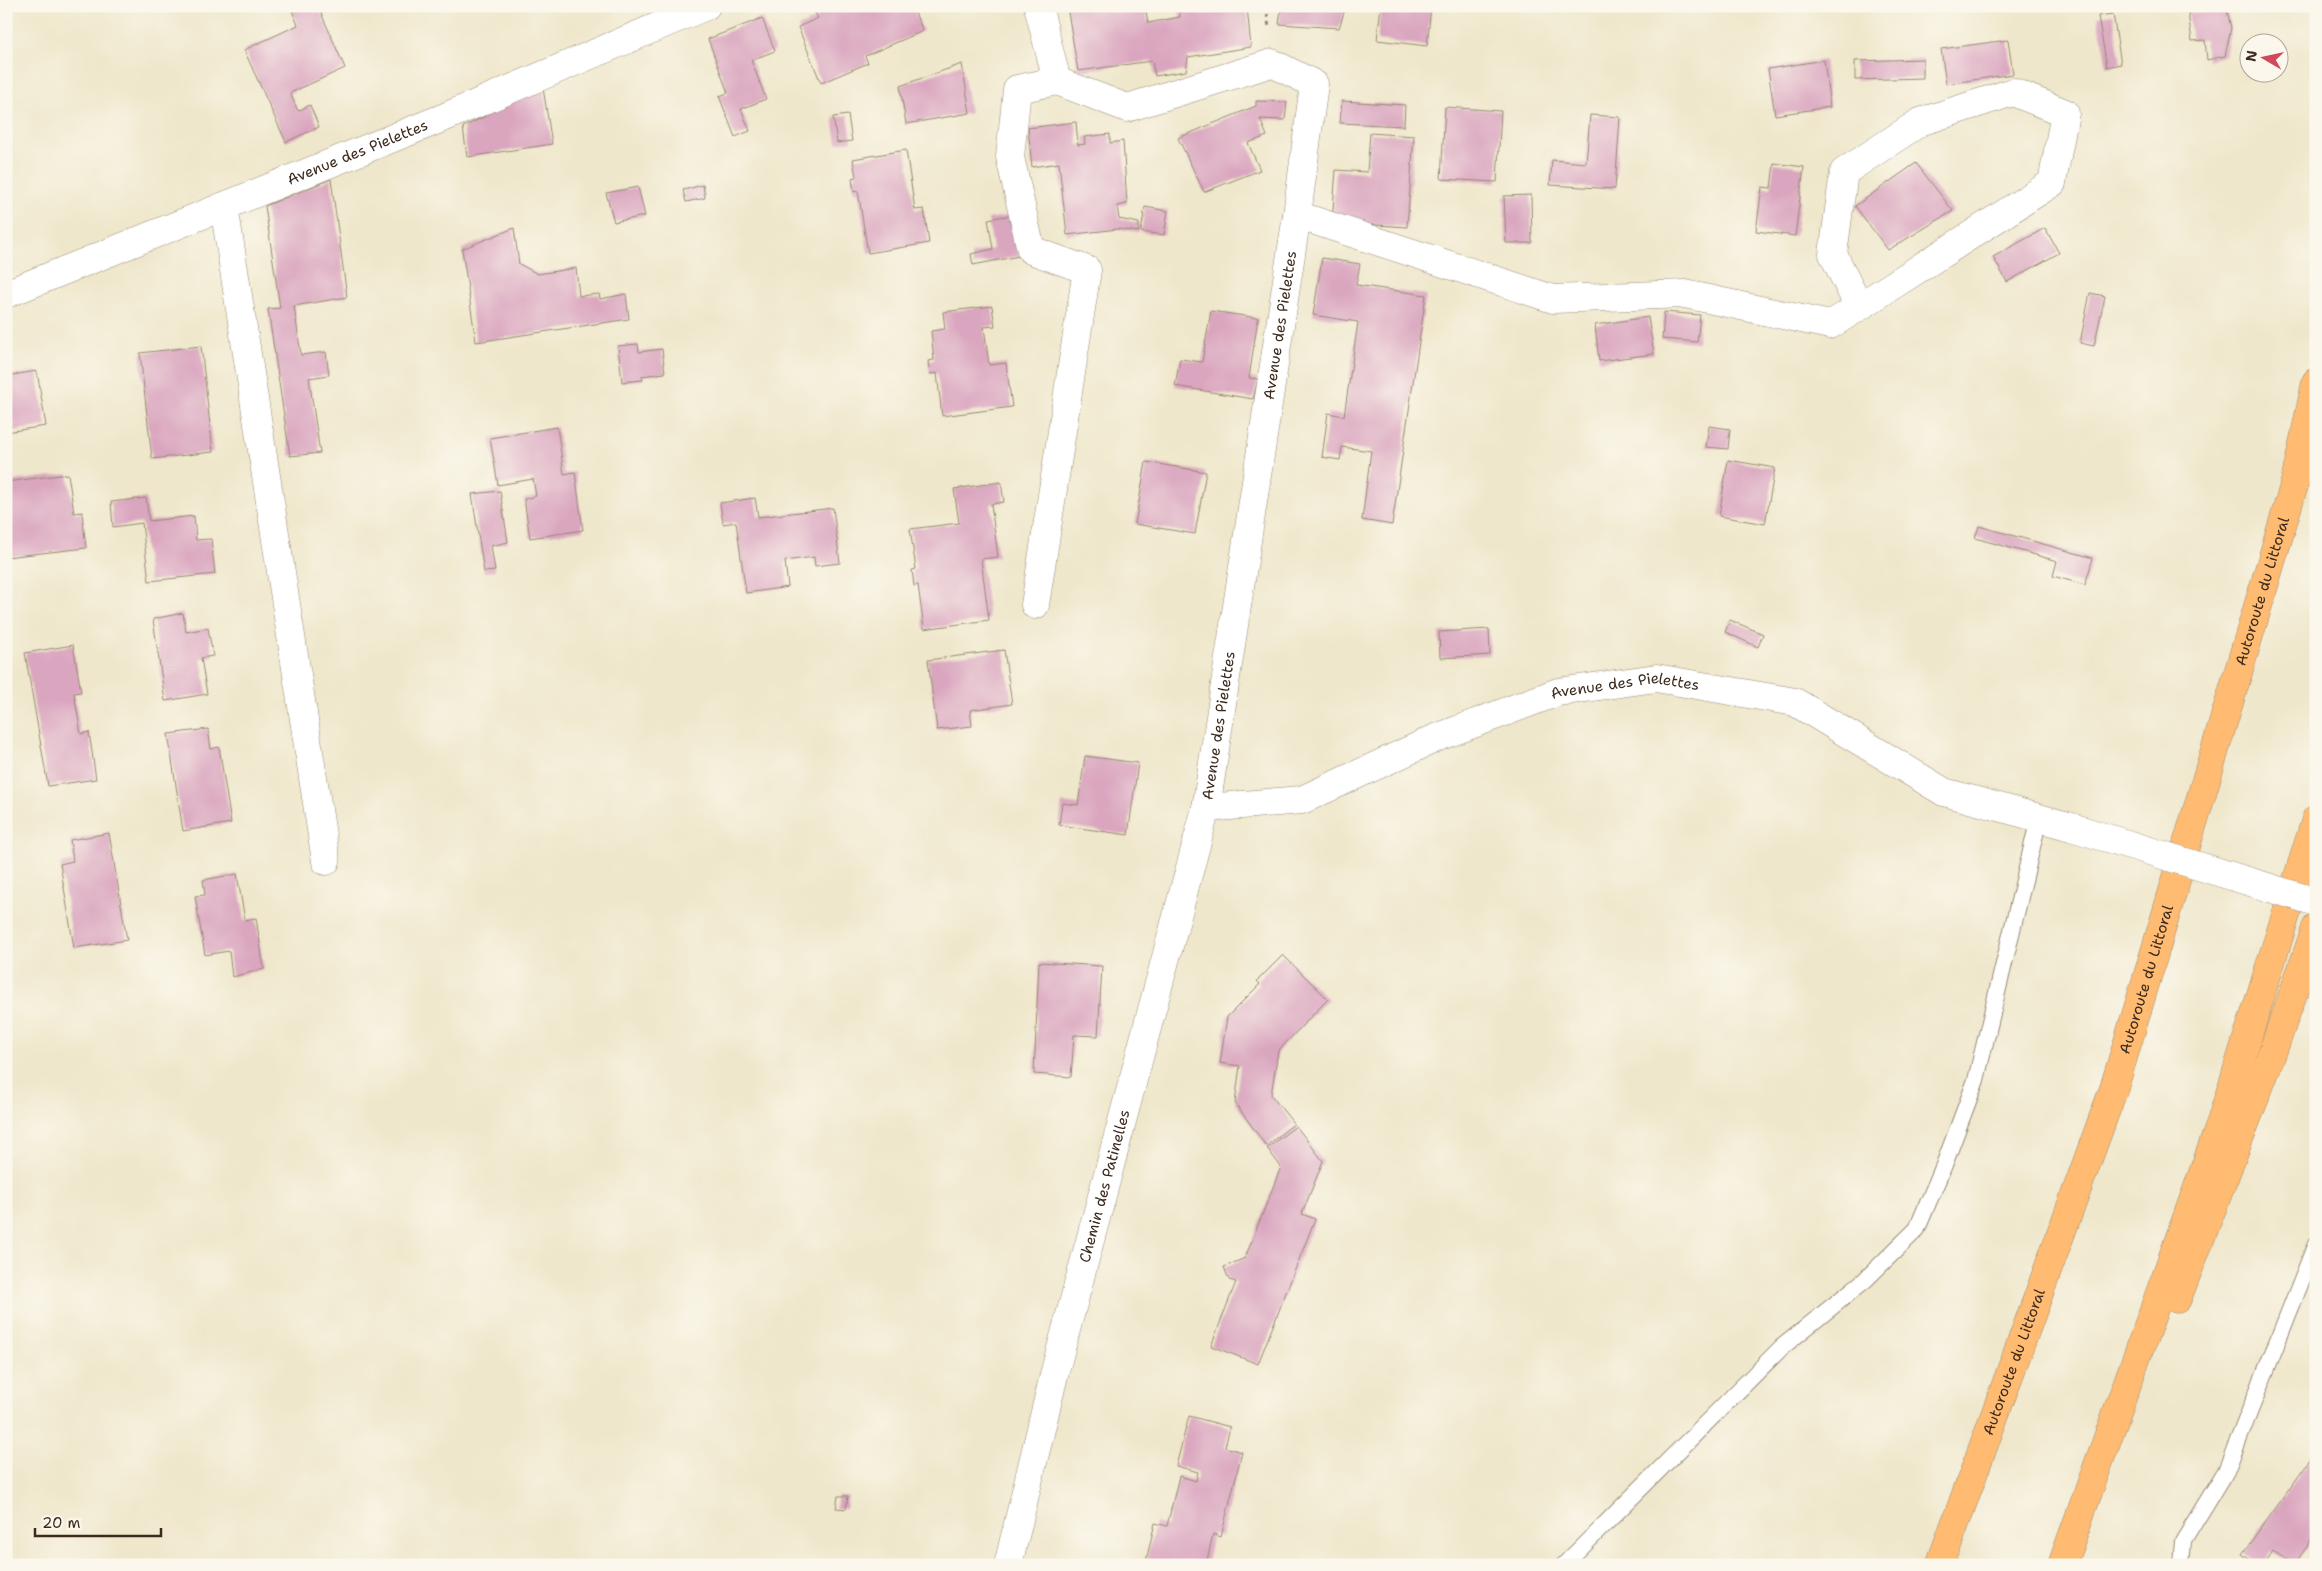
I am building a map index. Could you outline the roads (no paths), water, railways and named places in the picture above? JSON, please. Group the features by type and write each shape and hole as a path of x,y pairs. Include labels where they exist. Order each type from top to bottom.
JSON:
{"highway":[{"name":"Autoroute du Littoral","path":"1940,1565 2114,1088 2295,482 2316,382"},
{"path":"2062,1565 2218,1131 2316,819"},
{"path":"2069,1565 2166,1327 2270,1059 2316,928"}],"street":[{"name":"Avenue des Pielettes","path":"6,294 445,117 706,6"},
{"path":"1035,605 1087,270 1031,250 1010,157 1018,89 1057,81 1038,6"},
{"name":"Avenue des Pielettes","path":"1057,81 1127,108 1272,63 1314,84 1297,215 1206,808 1302,800 1436,738 1558,692 1656,678 1795,702 1944,792 2068,826 2316,902"},
{"path":"1297,215 1553,299 1684,294 1830,326 2052,183 2065,114 2013,92 1920,122 1844,172 1833,254 1859,307"},
{"path":"224,206 326,861"},
{"name":"Chemin des Patinelles","path":"1008,1565 1055,1372 1206,808"}],"lane":[{"path":"1564,1565 1782,1346 1865,1280 1917,1229 1976,1080 2039,818"},
{"path":"2180,1565 2183,1541 2226,1471 2316,1244"}]}
